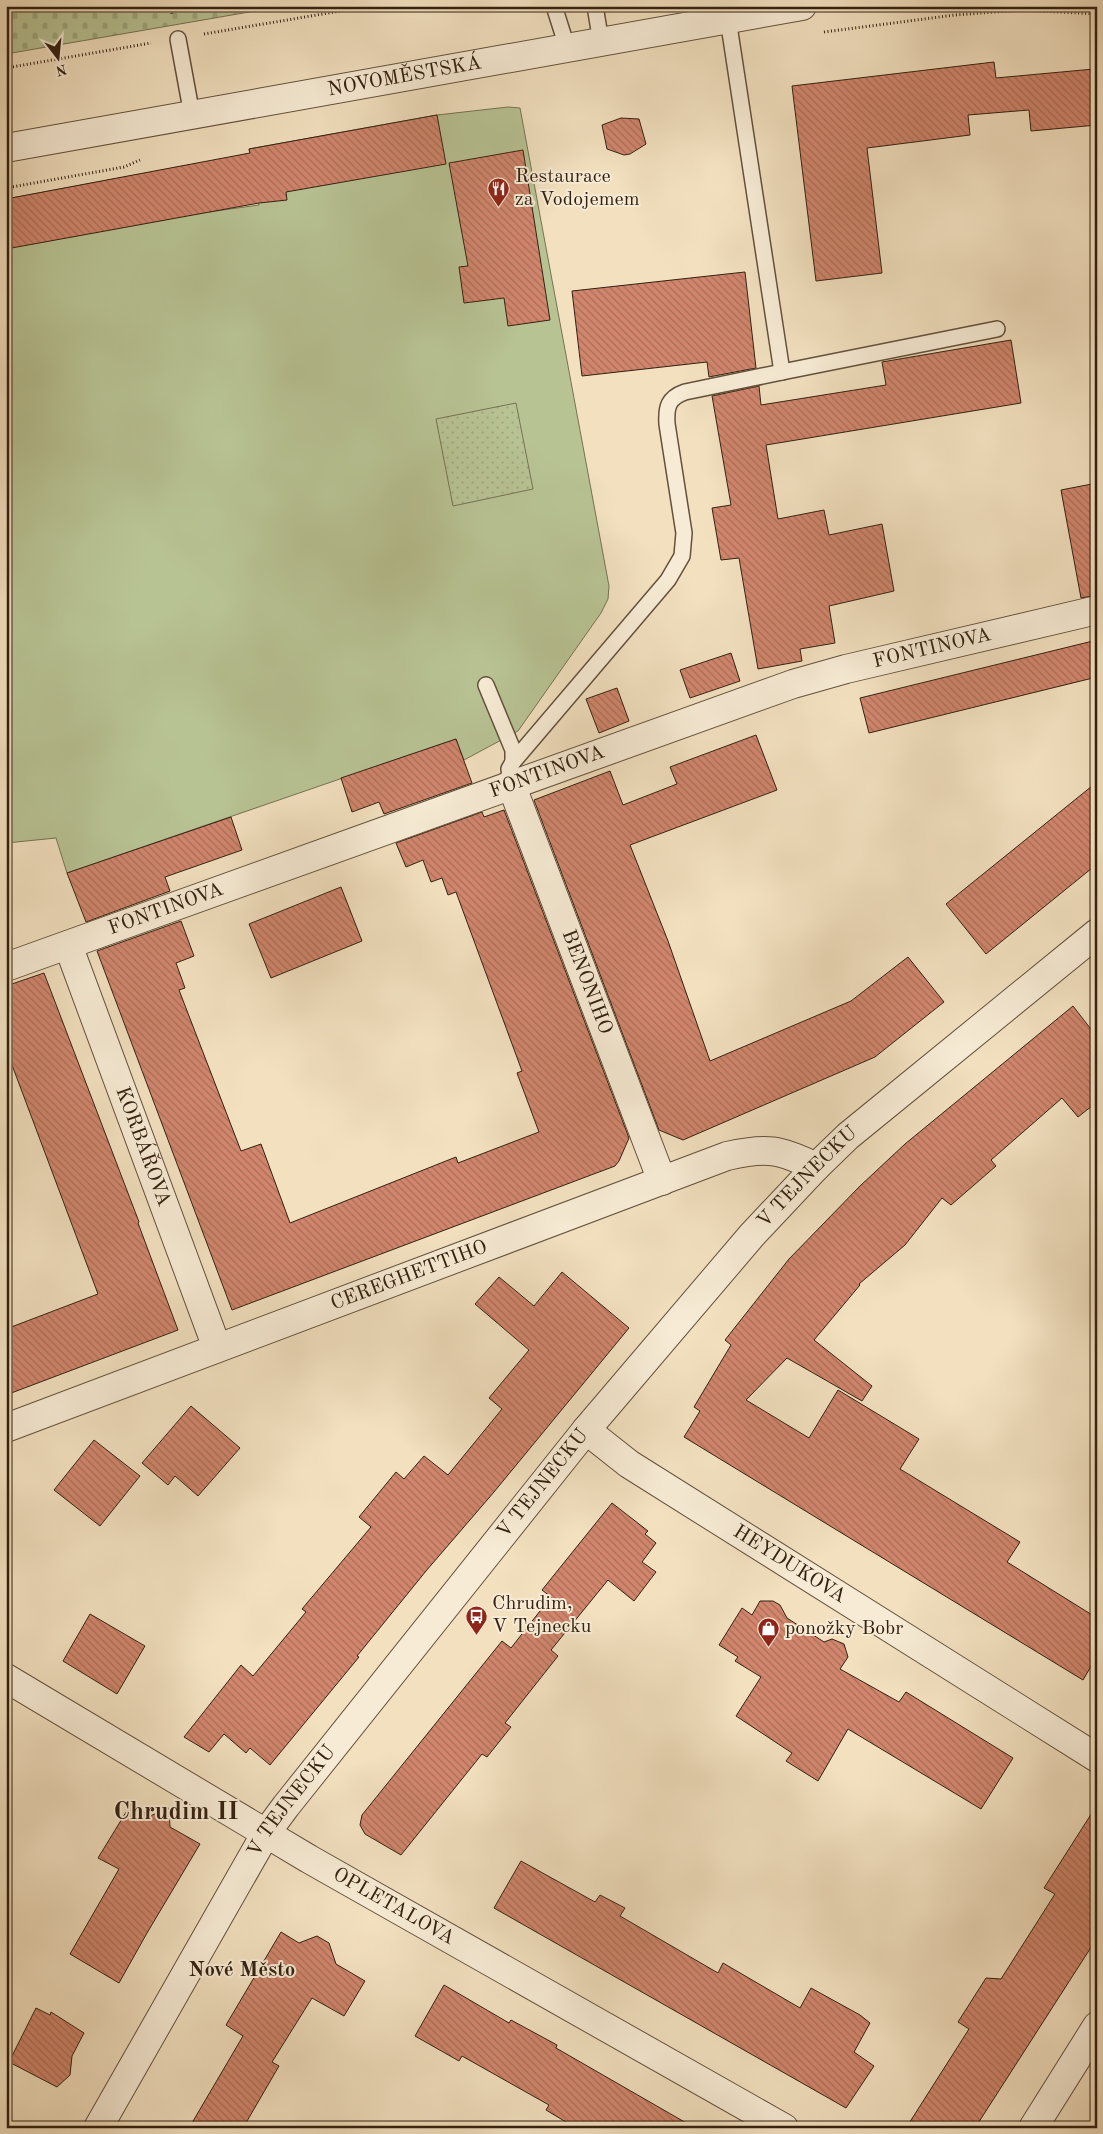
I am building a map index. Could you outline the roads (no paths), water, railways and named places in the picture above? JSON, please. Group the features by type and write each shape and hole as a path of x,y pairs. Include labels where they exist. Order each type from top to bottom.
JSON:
{"street":[{"name":"NOVOMĚSTSKÁ","path":"6,148 802,6"},
{"name":"FONTINOVA","path":"6,966 68,945 512,773 830,672 1097,610"},
{"name":"BENONIHO","path":"512,773 662,1181"},
{"name":"V TEJNECKU","path":"98,2128 266,1833 586,1430 752,1235 816,1167 883,1106 1097,933"},
{"name":"KORBÁŘOVA","path":"68,945 217,1348"},
{"name":"CEREGHETTIHO","path":"6,1428 728,1156 749,1151 780,1151 816,1167"},
{"name":"HEYDUKOVA","path":"586,1430 629,1464 1097,1758"},
{"name":"OPLETALOVA","path":"6,1678 266,1833 784,2128"},
{"path":"1033,2128 1097,2026"}],"lane":[{"path":"554,6 567,47"},
{"path":"595,6 601,42"},
{"path":"728,19 782,372"},
{"path":"178,39 192,115"},
{"path":"512,773 668,580 682,556 684,521 667,424 666,410 668,402 676,395 685,392 997,329"},
{"path":"486,685 513,750 512,773"}],"place":[{"name":"Restaurace za Vodojemem","path":"499,207"},
{"name":"Chrudim, V Tejnecku","path":"476,1635"},
{"name":"ponožky Bobr","path":"769,1648"}],"district":[{"name":"Chrudim II","path":"176,1812"},
{"name":"Nové Město","path":"242,1970"}]}
